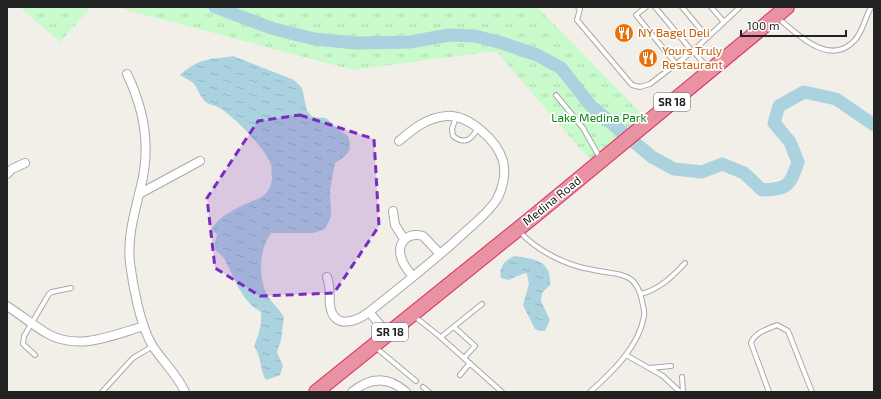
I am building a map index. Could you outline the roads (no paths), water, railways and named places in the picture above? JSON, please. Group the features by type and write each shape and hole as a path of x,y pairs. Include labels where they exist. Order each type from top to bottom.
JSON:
{"highway":[{"name":"Medina Road","path":"316,392 518,229 787,7"}],"street":[{"path":"127,74 139,104 145,137 144,171 131,224 129,248 133,279 144,326 153,346 179,381 185,392"},
{"path":"327,277 331,291 331,310 344,322 355,321 370,312 440,254 484,215 497,198 504,180 503,161 496,148 478,128 466,119 448,116 433,118 418,126 399,141"},
{"path":"139,194 200,161"},
{"path":"7,174 12,169 25,163"},
{"path":"393,211 395,225 404,239"},
{"path":"413,276 403,264 401,257 400,249 404,239 412,235 423,236 440,254"},
{"path":"7,306 49,335 72,341 96,340 144,326"},
{"path":"370,312 388,334"},
{"path":"354,391 369,381 384,380 399,386 406,392"}],"lane":[{"path":"646,7 636,15 676,64"},
{"path":"655,7 710,71"},
{"path":"682,7 707,38"},
{"path":"711,7 724,22"},
{"path":"776,16 815,47 828,50 837,50 848,46 854,40 861,31 871,7"},
{"path":"580,8 577,20 632,85 640,88 650,84 692,51 738,8"},
{"path":"556,95 607,156"},
{"path":"456,117 452,129 453,136 459,141 466,141 472,138 478,128"},
{"path":"518,229 538,247 566,263 593,270 617,272 631,279 641,294 644,316 637,337 626,355 590,392"},
{"path":"641,294 651,292 664,284 685,263"},
{"path":"35,355 25,347 23,340 32,322 48,294 71,288"},
{"path":"441,337 482,304"},
{"path":"412,314 441,337 502,392"},
{"path":"769,392 751,343 753,337 777,325 788,331 812,392"},
{"path":"454,327 475,346 464,358"},
{"path":"373,345 416,381"},
{"path":"102,392 133,358 153,346"},
{"path":"626,355 663,376 681,392"},
{"path":"460,375 470,363"},
{"path":"649,368 671,366"},
{"path":"681,392 682,377"},
{"path":"423,387 429,392"}],"water":[{"path":"233,56 294,80 302,88 307,111 313,117 326,118 348,136 350,146 350,149 346,155 335,163 330,190 331,216 325,229 313,233 271,233 264,247 261,272 264,288 269,298 284,317 281,340 277,352 283,366 280,375 266,380 262,372 257,350 254,346 260,329 261,312 248,302 235,281 224,258 215,249 214,246 217,234 212,230 219,220 225,215 266,193 272,180 271,165 263,151 240,124 217,106 207,103 193,83 180,75 199,62"},
{"path":"515,256 535,260 545,266 548,271 550,285 542,293 541,301 550,320 545,331 535,329 523,305 529,284 527,274 525,273 508,280 501,278 501,267 508,259"}],"waterway":[{"path":"215,7 274,29 314,39 356,43 410,42 449,35 475,36 502,43 537,55 561,68 591,106 652,157 674,169 702,172 722,164 744,173 762,190 777,189 787,185 793,176 798,162 790,142 774,123 779,106 804,92 836,99 874,125"}],"place":[{"name":"NY Bagel Deli","path":"624,33"},
{"name":"Yours Truly Restaurant","path":"648,58"}],"park label":[{"name":"Lake Medina Park","path":"599,118"}]}
